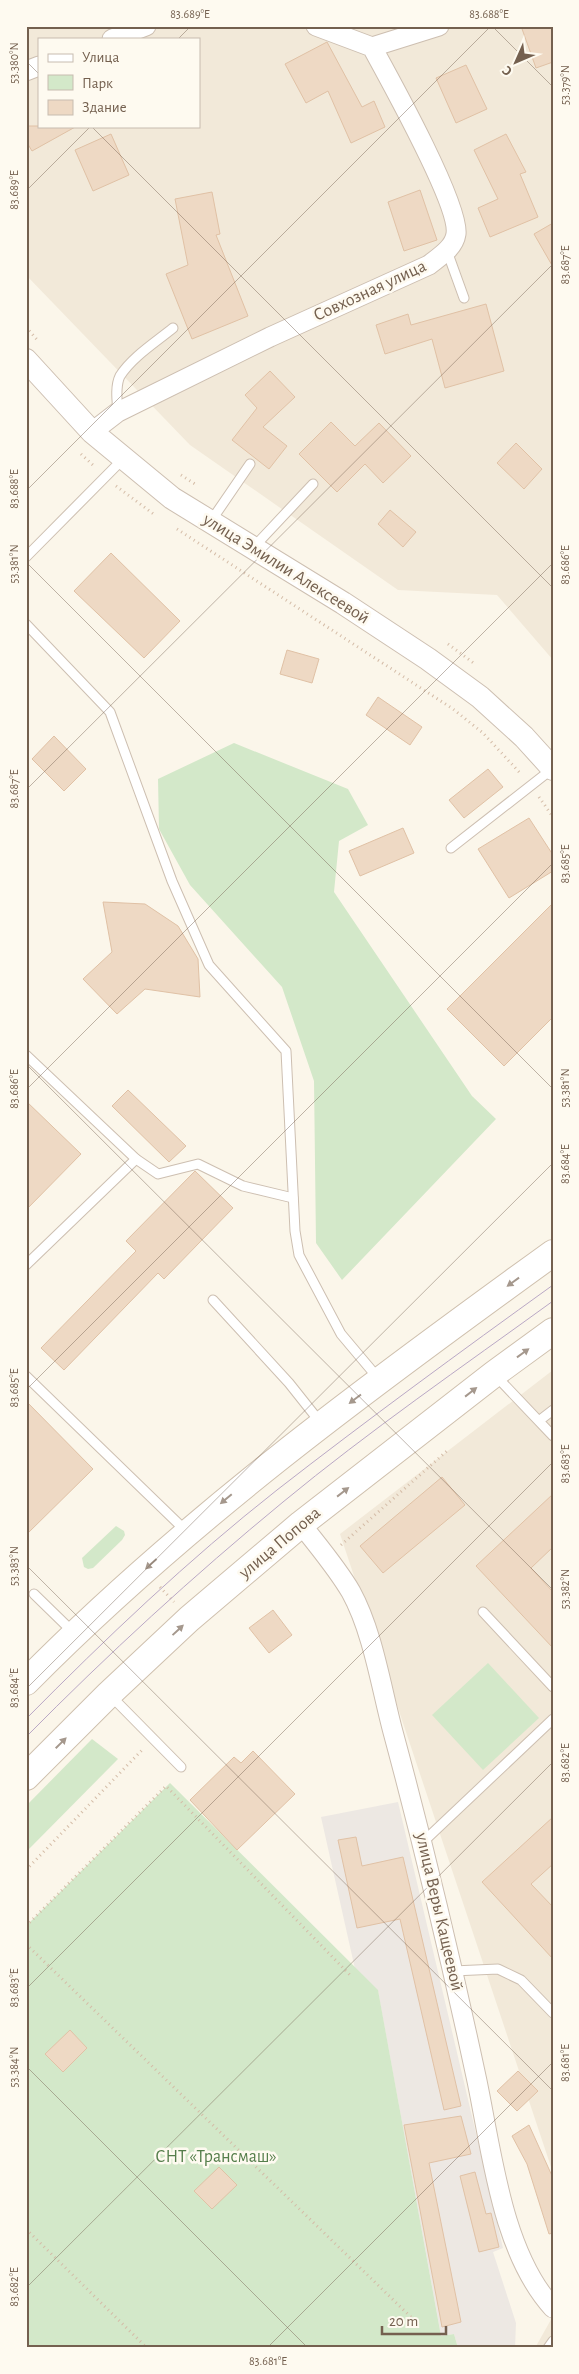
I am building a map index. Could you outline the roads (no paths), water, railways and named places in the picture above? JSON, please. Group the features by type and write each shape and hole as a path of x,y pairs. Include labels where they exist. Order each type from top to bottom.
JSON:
{"main road":[{"path":"26,1682 74,1633 187,1532 260,1471 553,1253"},
{"name":"улица Попова","path":"26,1777 109,1694 189,1619 302,1524 494,1374 553,1332"}],"street":[{"path":"115,38 146,26"},
{"path":"316,26 372,47 439,26"},
{"name":"Совхозная улица","path":"92,432 118,412 270,337 429,265 447,251 456,234 452,209 416,131 372,47"},
{"path":"26,71 38,66"},
{"name":"улица Эмилии Алексеевой","path":"26,360 92,432 172,498 428,659 480,697 524,737 553,769"},
{"name":"улица Веры Кащеевой","path":"302,1524 351,1592 367,1632 423,1842 502,2197 517,2251 538,2291 553,2308"}],"lane":[{"path":"447,251 464,298"},
{"path":"118,412 117,391 120,377 132,363 173,328"},
{"path":"26,557 123,458"},
{"path":"210,522 250,464"},
{"path":"253,548 314,484"},
{"path":"26,624 110,712 172,881 209,965 286,1051 295,1231 299,1255 341,1334 380,1380"},
{"path":"451,848 553,769"},
{"path":"26,1056 136,1159 158,1174 198,1164 243,1186 293,1198"},
{"path":"26,1265 136,1159"},
{"path":"213,1300 289,1383 322,1424"},
{"path":"494,1374 540,1420 553,1436"},
{"path":"26,1376 187,1532"},
{"path":"540,1420 553,1410"},
{"path":"34,1594 74,1633"},
{"path":"483,1612 553,1687"},
{"path":"109,1694 182,1767"},
{"path":"423,1842 553,1719"},
{"path":"453,1971 498,1969 521,1980 553,2013"},
{"path":"548,2348 553,2341"}],"tram line":[{"path":"26,1719 148,1600 211,1544 277,1490 379,1412 553,1285"},
{"path":"26,1737 152,1616 216,1558 283,1502 382,1425 553,1301"}],"park label":[{"name":"СНТ «Трансмаш»","path":"216,2157"}]}
